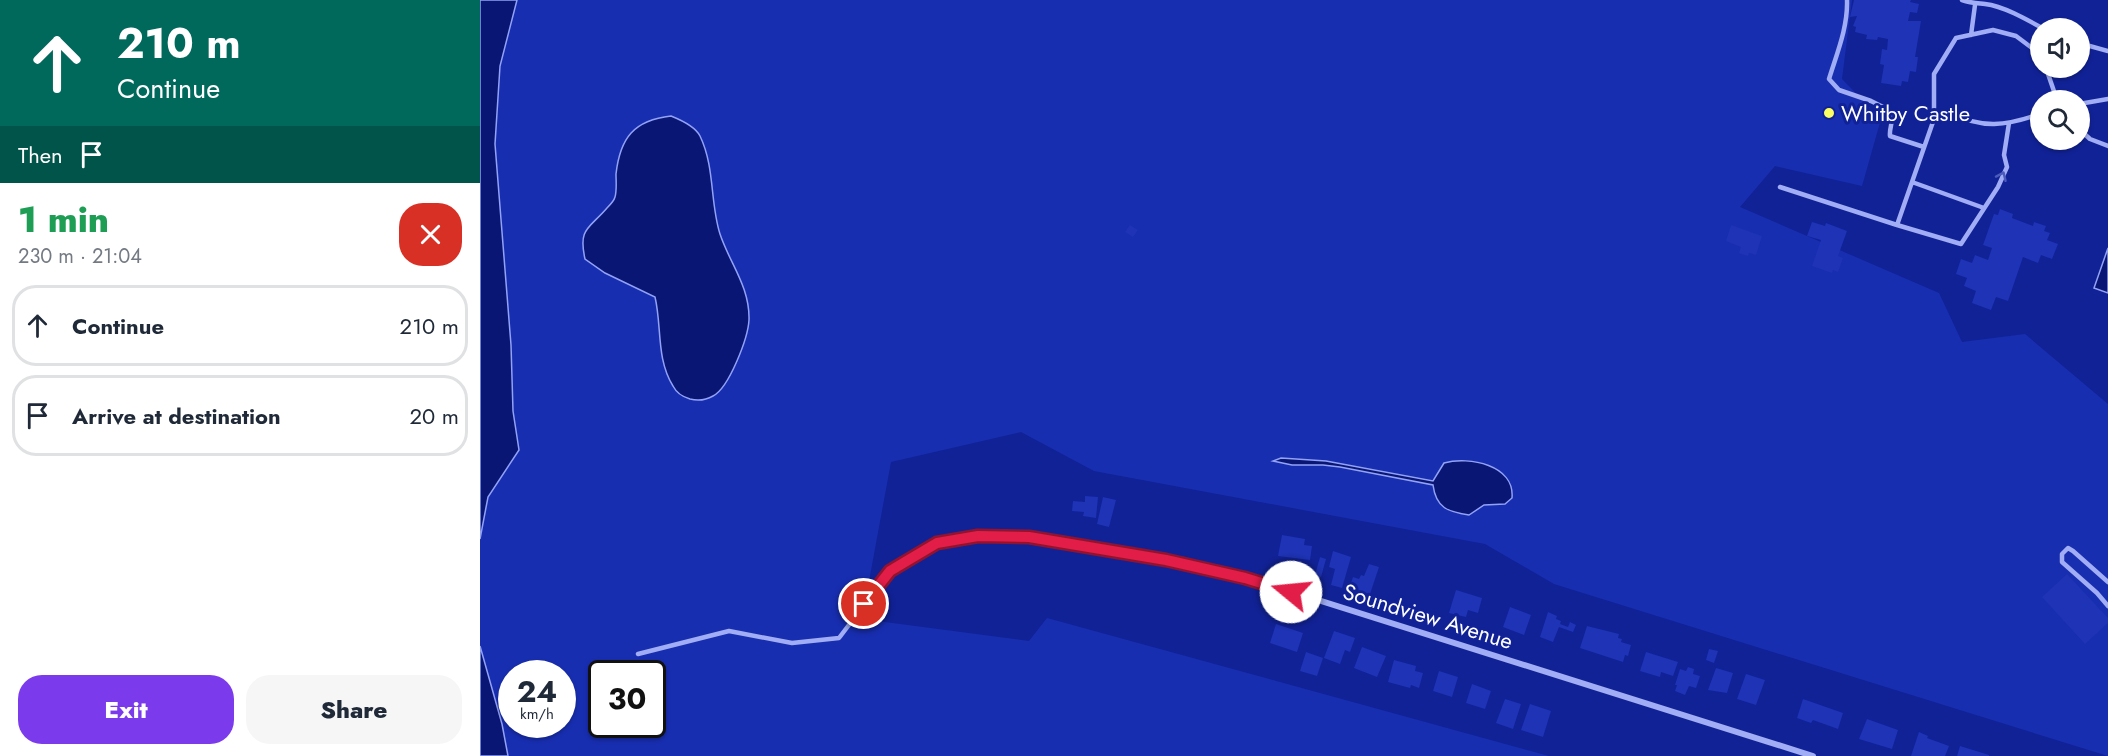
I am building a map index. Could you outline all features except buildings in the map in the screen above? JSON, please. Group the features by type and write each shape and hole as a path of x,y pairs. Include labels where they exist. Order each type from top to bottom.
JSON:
{"street":[{"name":"Soundview Avenue","path":"890,571 937,543 978,536 1029,537 1166,560 1245,578 1813,756"}],"lane":[{"path":"1847,0 1848,9 1829,79 1839,90 1892,111 1894,120 1889,132 1890,136 1925,144"},
{"path":"1962,0 1985,4 2030,21"},
{"path":"1971,35 1975,4"},
{"path":"1897,225 1934,119 1934,74 1956,38 1993,30 2016,36 2030,46"},
{"path":"2090,45 2108,51"},
{"path":"2090,102 2108,99"},
{"path":"1934,119 1950,113 1985,126 2009,123 2030,117"},
{"path":"1780,187 1961,244 1998,187 2007,166 2004,155 2009,123"},
{"path":"2090,139 2108,146"},
{"path":"1912,182 1984,208"},
{"path":"2108,582 2073,551 2068,548 2062,554 2062,562 2108,606"},
{"path":"638,654 729,632 792,644 839,638 890,571"}],"shaded area":[{"path":"480,0 517,0 500,66 495,144 511,345 513,411 519,450 488,497 480,539"},
{"path":"517,0 1852,0 1842,79 1881,119 1862,186 1775,166 1740,207 1939,293 1962,342 2025,334 2108,404 2108,756 1554,584 1485,544 1094,471 1021,432 891,462 862,619 1029,641 1047,618 1549,756 508,756 505,738 576,738 576,660 498,660 498,710 480,646 480,539 488,497 518,450 513,411 511,345 495,144 500,66"},
{"path":"671,116 683,121 698,132 705,148 720,234 743,286 748,308 748,328 737,362 719,391 702,400 690,399 680,394 668,376 662,354 655,297 605,273 585,259 583,249 584,235 590,225 614,198 618,161 625,141 631,133 647,122"},
{"path":"2108,248 2108,293 2094,288"},
{"path":"1281,458 1326,461 1433,481 1444,463 1477,462 1498,471 1506,478 1511,487 1512,498 1505,504 1484,505 1469,515 1462,514 1444,508 1440,504 1433,485 1340,467 1292,465 1273,461"},
{"path":"480,646 498,710 498,738 505,738 508,756 480,756"}],"place":[{"name":"Whitby Castle","path":"1829,113"}],"route":[{"path":"864,604 890,571 905,562 937,543 978,536 1029,537 1166,560 1245,578 1291,592"}]}
